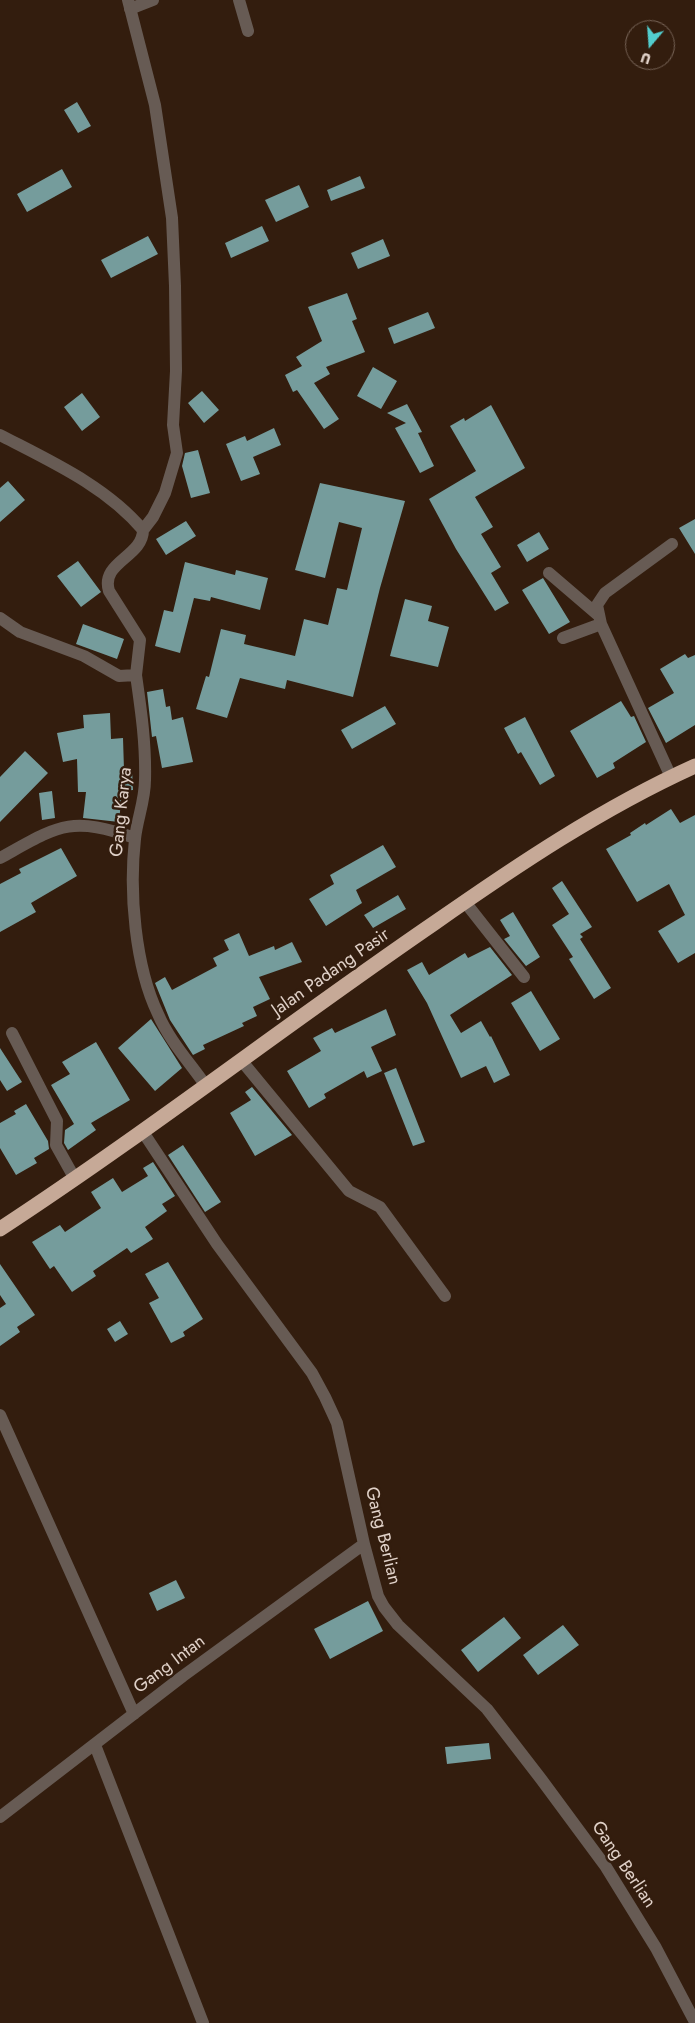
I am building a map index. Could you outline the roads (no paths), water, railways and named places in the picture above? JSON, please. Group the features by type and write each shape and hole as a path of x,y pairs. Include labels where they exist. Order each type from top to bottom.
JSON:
{"highway":[{"name":"Jalan Padang Pasir","path":"0,1229 143,1132 330,994 555,842 672,776 695,766"}],"street":[{"path":"129,4 153,0"},
{"path":"239,0 248,31"},
{"name":"Gang Karya","path":"129,4 155,105 172,218 176,371 173,425 176,453 165,493 153,517 143,530 140,545 111,571 107,583 109,591 140,640 136,675 145,730 145,780 142,811 135,838 135,906 144,977 158,1016 206,1086"},
{"path":"0,435 91,485 122,508 143,530"},
{"path":"672,544 602,596 597,605 599,620 672,776"},
{"path":"549,573 599,620"},
{"path":"0,618 20,632 84,656 119,676 136,675"},
{"path":"563,638 599,620"},
{"path":"0,858 48,832 74,825 104,827 135,838"},
{"path":"465,902 524,977"},
{"path":"12,1033 57,1121 56,1145 75,1179"},
{"path":"241,1060 348,1191 380,1207 445,1296"},
{"name":"Gang Berlian","path":"143,1132 217,1244 312,1373 325,1397 337,1423 364,1544 378,1596 390,1616 487,1709 541,1779 606,1867 656,1948 695,2022"},
{"path":"0,1415 134,1714"},
{"name":"Gang Intan","path":"0,1818 134,1714 364,1544"},
{"path":"95,1745 203,2023"}]}
